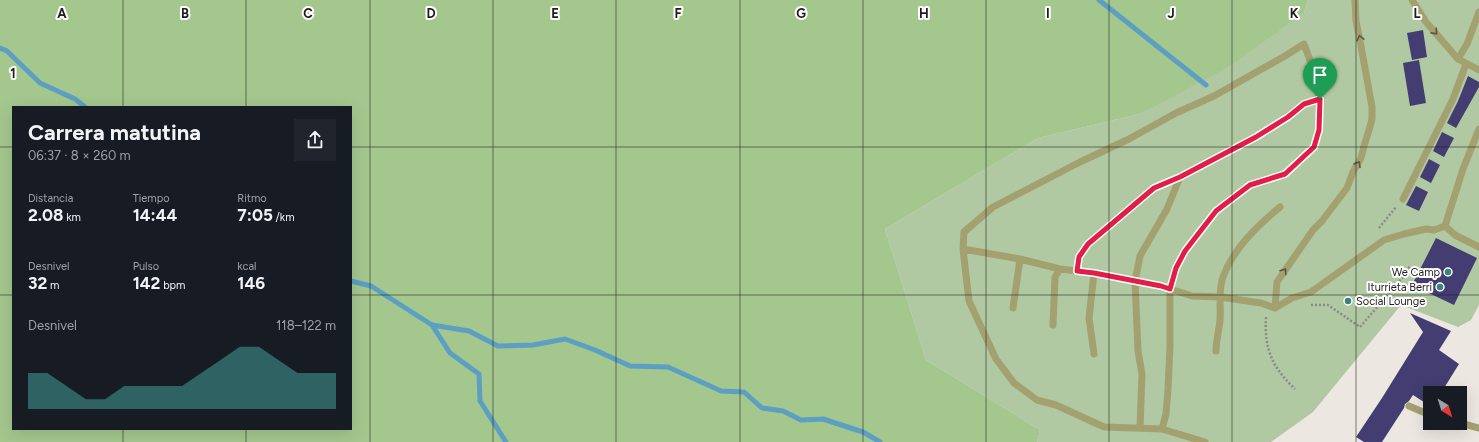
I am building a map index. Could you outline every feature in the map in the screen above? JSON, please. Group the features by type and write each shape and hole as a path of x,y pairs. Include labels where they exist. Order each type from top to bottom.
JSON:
{"lane":[{"path":"1275,308 1277,282 1313,230 1322,221 1346,188 1361,158 1372,119 1372,107 1356,21 1355,0"},
{"path":"1412,0 1426,22 1458,59 1479,70"},
{"path":"1458,59 1467,44 1479,12"},
{"path":"1162,429 1166,414 1168,390 1170,289 1176,268 1185,251 1216,211 1250,185 1285,174 1314,147 1319,130 1320,99 1311,63 1304,44 1214,96 1176,113 1129,139 1080,162 993,207 964,232 963,249 969,301 996,359 1014,383 1037,400 1056,406 1104,427 1162,429 1205,442"},
{"path":"1403,200 1452,99 1466,64"},
{"path":"1077,271 1079,257 1088,244 1154,188 1180,177 1261,134 1288,117 1304,104 1320,99"},
{"path":"1445,226 1463,169 1479,129"},
{"path":"1140,428 1142,374 1138,352 1135,281 1140,256 1166,209 1180,177"},
{"path":"1216,351 1220,322 1222,278 1234,256 1261,223 1280,207"},
{"path":"963,249 1020,259 1060,269 1094,273 1135,281 1192,296 1220,297 1275,308 1292,298 1311,292 1384,240 1426,229 1434,230 1445,226"},
{"path":"1445,226 1455,235 1479,247"},
{"path":"1013,308 1020,259"},
{"path":"1053,325 1055,277 1060,269"},
{"path":"1094,273 1089,318 1094,354"},
{"path":"1410,406 1423,412"},
{"path":"1467,425 1479,428"}],"path":[{"path":"1328,305 1360,327 1403,277 1410,266"},
{"path":"1266,305 1266,341 1271,360 1295,389"}],"green space":[{"path":"0,0 1308,0 1304,13 1227,68 1140,114 1038,138 885,229 926,360 1040,430 1037,442 0,442"},
{"path":"1308,0 1479,0 1479,305 1471,320 1458,327 1401,305 1313,412 1271,442 1037,442 1040,430 926,360 885,229 1038,138 1140,114 1304,13"}],"building":[{"path":"1423,30 1427,57 1412,60 1407,33"},
{"path":"1419,60 1426,103 1410,106 1403,63"},
{"path":"1468,76 1479,82 1479,87 1456,128 1447,123"},
{"path":"1442,132 1454,138 1444,157 1433,151"},
{"path":"1429,159 1440,165 1431,183 1420,177"},
{"path":"1416,186 1428,192 1419,211 1406,205"},
{"path":"1436,238 1477,258 1454,305 1412,285"},
{"path":"1410,313 1451,331 1439,350 1459,364 1445,386 1423,386 1423,401 1413,395 1405,404 1404,408 1382,442 1364,442 1356,437 1423,332"}],"waterway":[{"path":"1099,0 1206,85"},
{"path":"0,48 7,51 40,83 75,99 84,106"},
{"path":"352,281 371,286 432,325 469,331 498,346 533,345 565,339 595,350 630,366 668,367 721,391 744,392 762,408 783,411 801,420 823,419 863,432 880,442"},
{"path":"432,325 450,353 479,374 480,401 506,442"}],"place":[{"name":"We Camp","path":"1448,272"},
{"name":"Iturrieta Berri","path":"1440,287"},
{"name":"Social Lounge","path":"1348,301"}],"route":[{"path":"1320,99 1319,130 1314,147 1285,174 1250,185 1216,211 1185,251 1176,268 1170,289 1094,273 1077,271 1079,257 1088,244 1110,227 1154,188 1180,177 1256,137 1288,117 1304,104 1320,99"}]}
